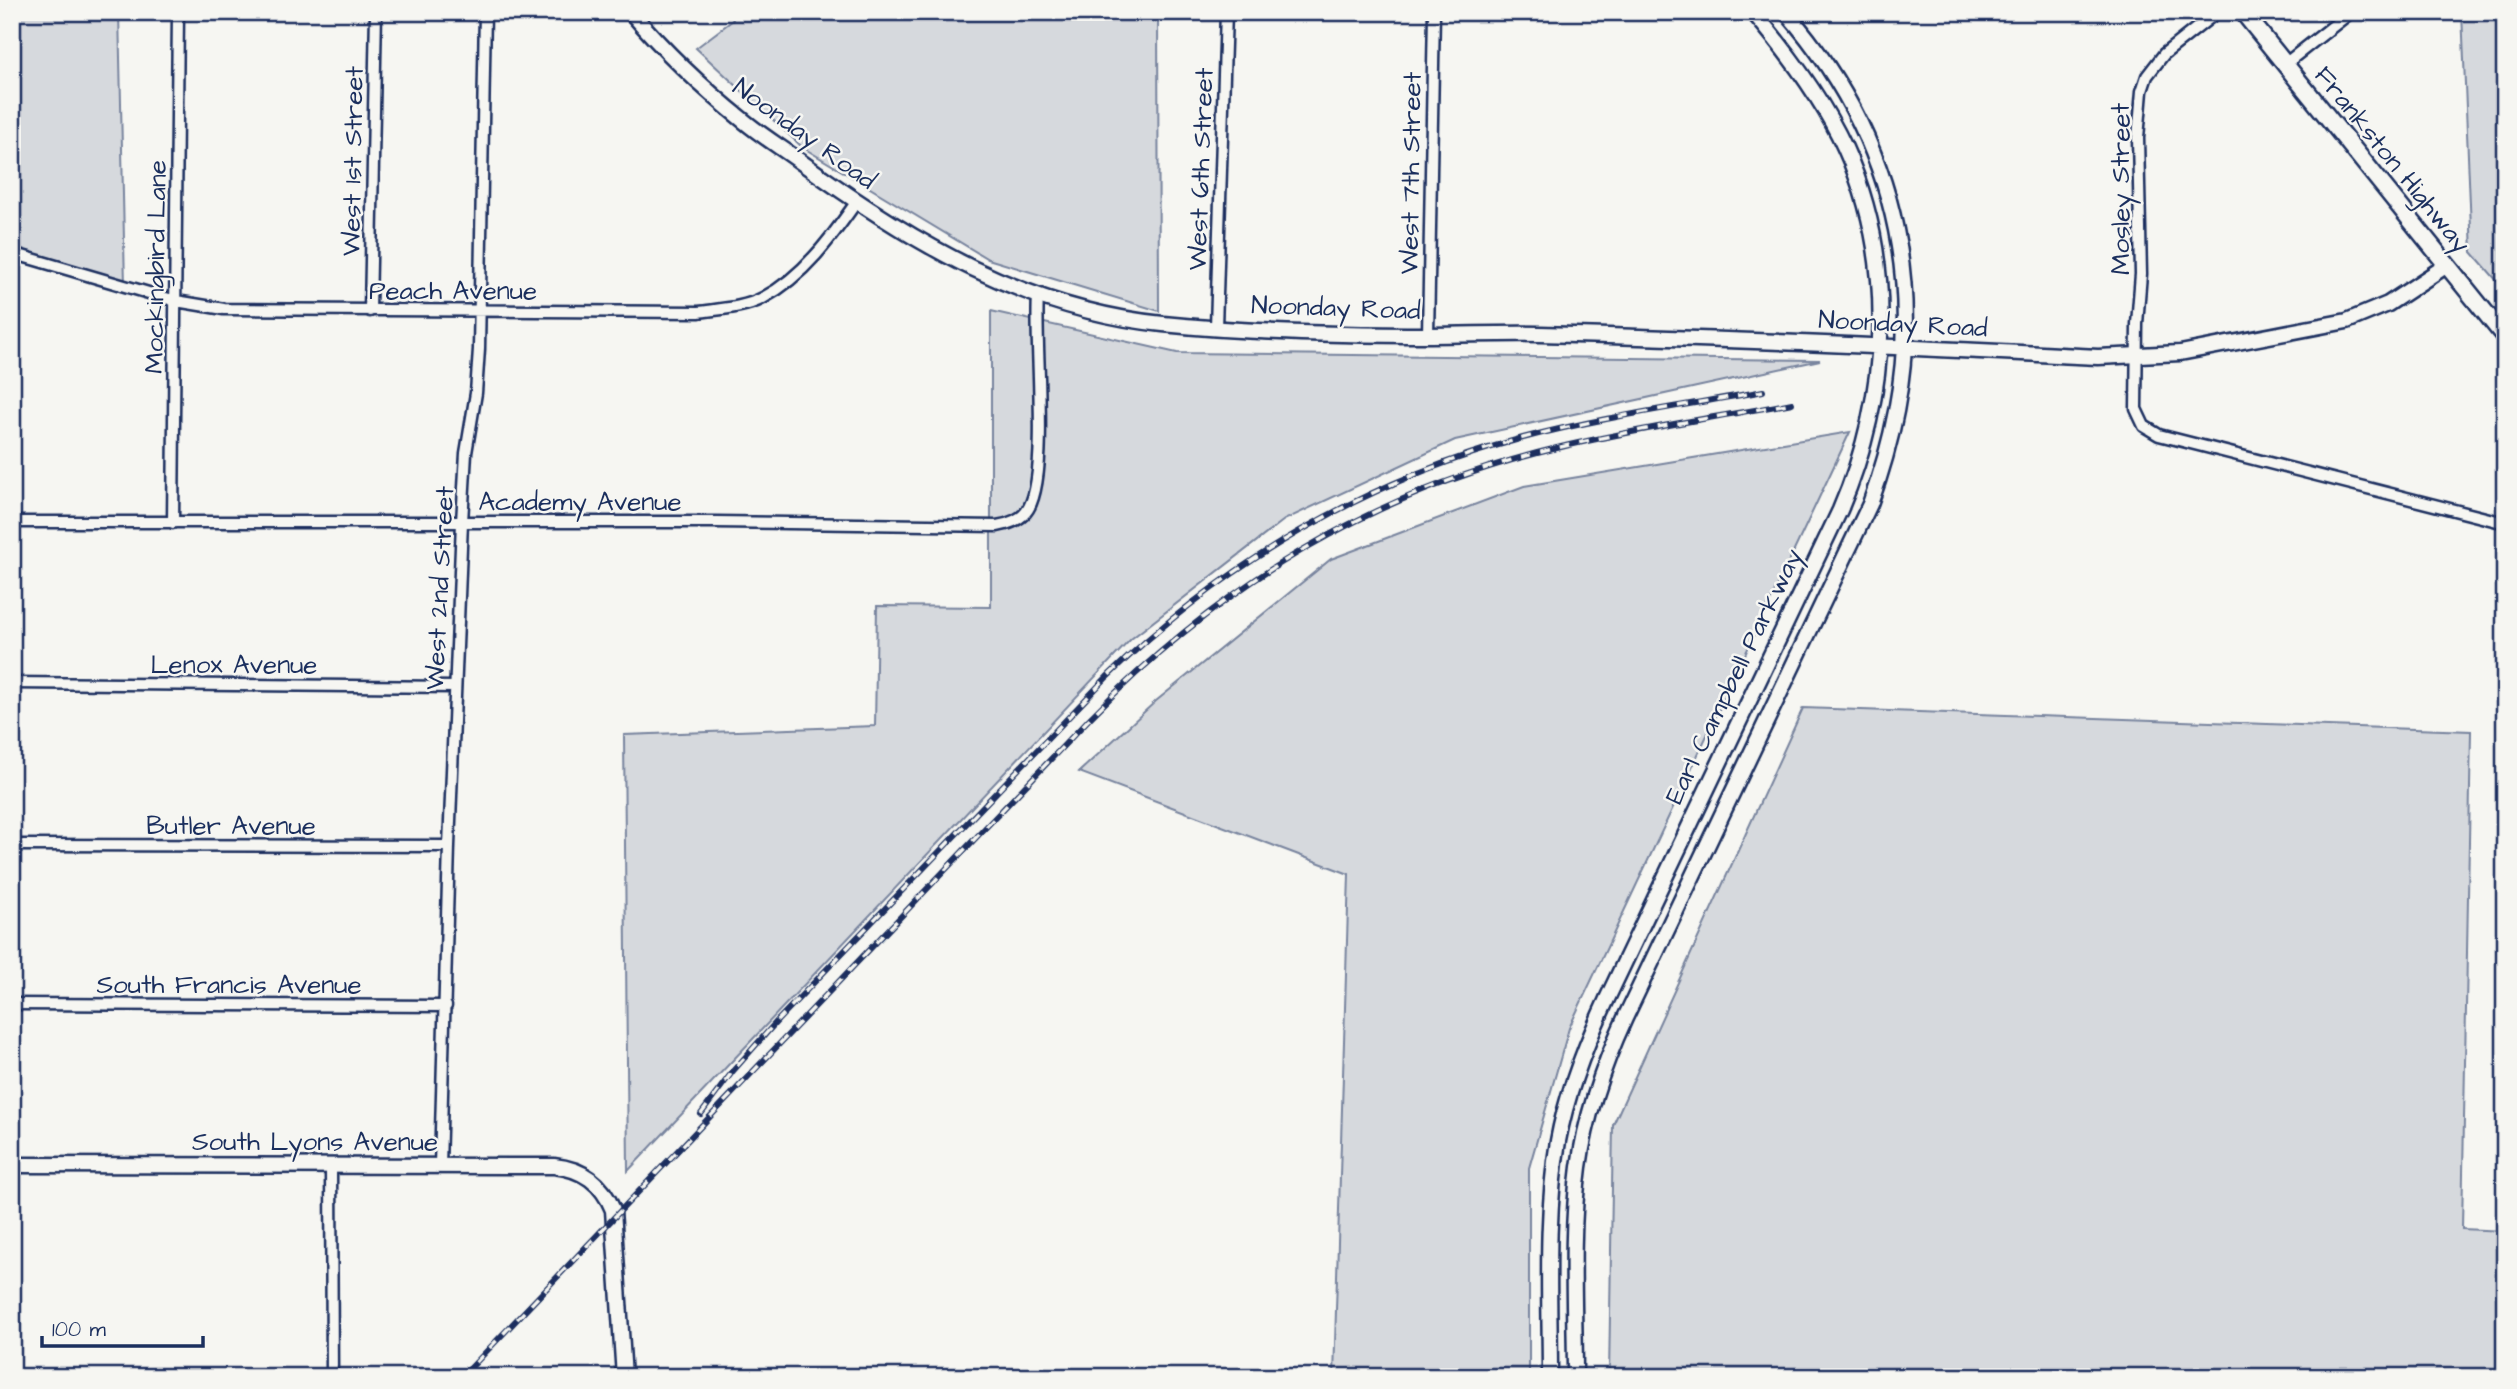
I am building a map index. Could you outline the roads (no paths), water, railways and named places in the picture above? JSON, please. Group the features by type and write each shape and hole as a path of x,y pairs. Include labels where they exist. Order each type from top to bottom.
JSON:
{"main road":[{"name":"Noonday Road","path":"631,12 654,40 747,124 897,229 942,255 1038,297 1160,324 1299,333 1528,334 1881,345 2098,357 2137,356 2190,351 2347,321 2388,304 2447,265"},
{"name":"Earl Campbell Parkway","path":"1550,1377 1552,1192 1564,1114 1592,1031 1847,494 1862,452 1878,379 1881,345 1875,254 1859,187 1845,149 1826,111 1783,49 1753,12"},
{"name":"Earl Campbell Parkway","path":"1575,1377 1576,1194 1589,1115 1611,1048 1870,504 1894,424 1906,347 1901,261 1895,226 1882,181 1866,138 1832,72 1786,12"},
{"name":"Frankston Highway","path":"2243,12 2505,337"},
{"path":"1783,49 1802,32"},
{"name":"South Lyons Avenue","path":"12,1165 565,1167 589,1177 607,1195 614,1217 624,1377"},
{"path":"1552,1192 1576,1194"}],"street":[{"name":"Mockingbird Lane","path":"173,523 178,12"},
{"name":"West 1st Street","path":"370,311 376,12"},
{"name":"West 2nd Street","path":"440,1166 462,522 466,453 476,393 485,12"},
{"name":"West 6th Street","path":"1216,327 1226,12"},
{"name":"West 7th Street","path":"1428,335 1434,12"},
{"name":"Mosley Street","path":"2137,356 2141,274 2138,138 2142,91 2151,69 2164,54 2217,12"},
{"path":"2285,64 2351,12"},
{"name":"Peach Avenue","path":"12,253 176,301 224,309 699,312 730,308 761,299 798,273 820,250 857,201"},
{"name":"Academy Avenue","path":"12,522 1009,524 1026,513 1037,491 1038,297"},
{"path":"2137,356 2136,409 2140,421 2152,433 2505,523"},
{"name":"Lenox Avenue","path":"12,683 455,687"},
{"name":"Butler Avenue","path":"12,845 449,846"},
{"name":"South Francis Avenue","path":"12,1004 446,1006"},
{"path":"331,1166 332,1377"}],"railway":[{"path":"701,1114 733,1071 778,1020 1107,677 1152,636 1248,563 1353,502 1408,477 1465,456 1582,424 1763,391"},
{"path":"462,1377 1090,718 1141,669 1193,625 1247,585 1304,549 1363,518 1424,490 1489,467 1586,441 1792,403"}]}
